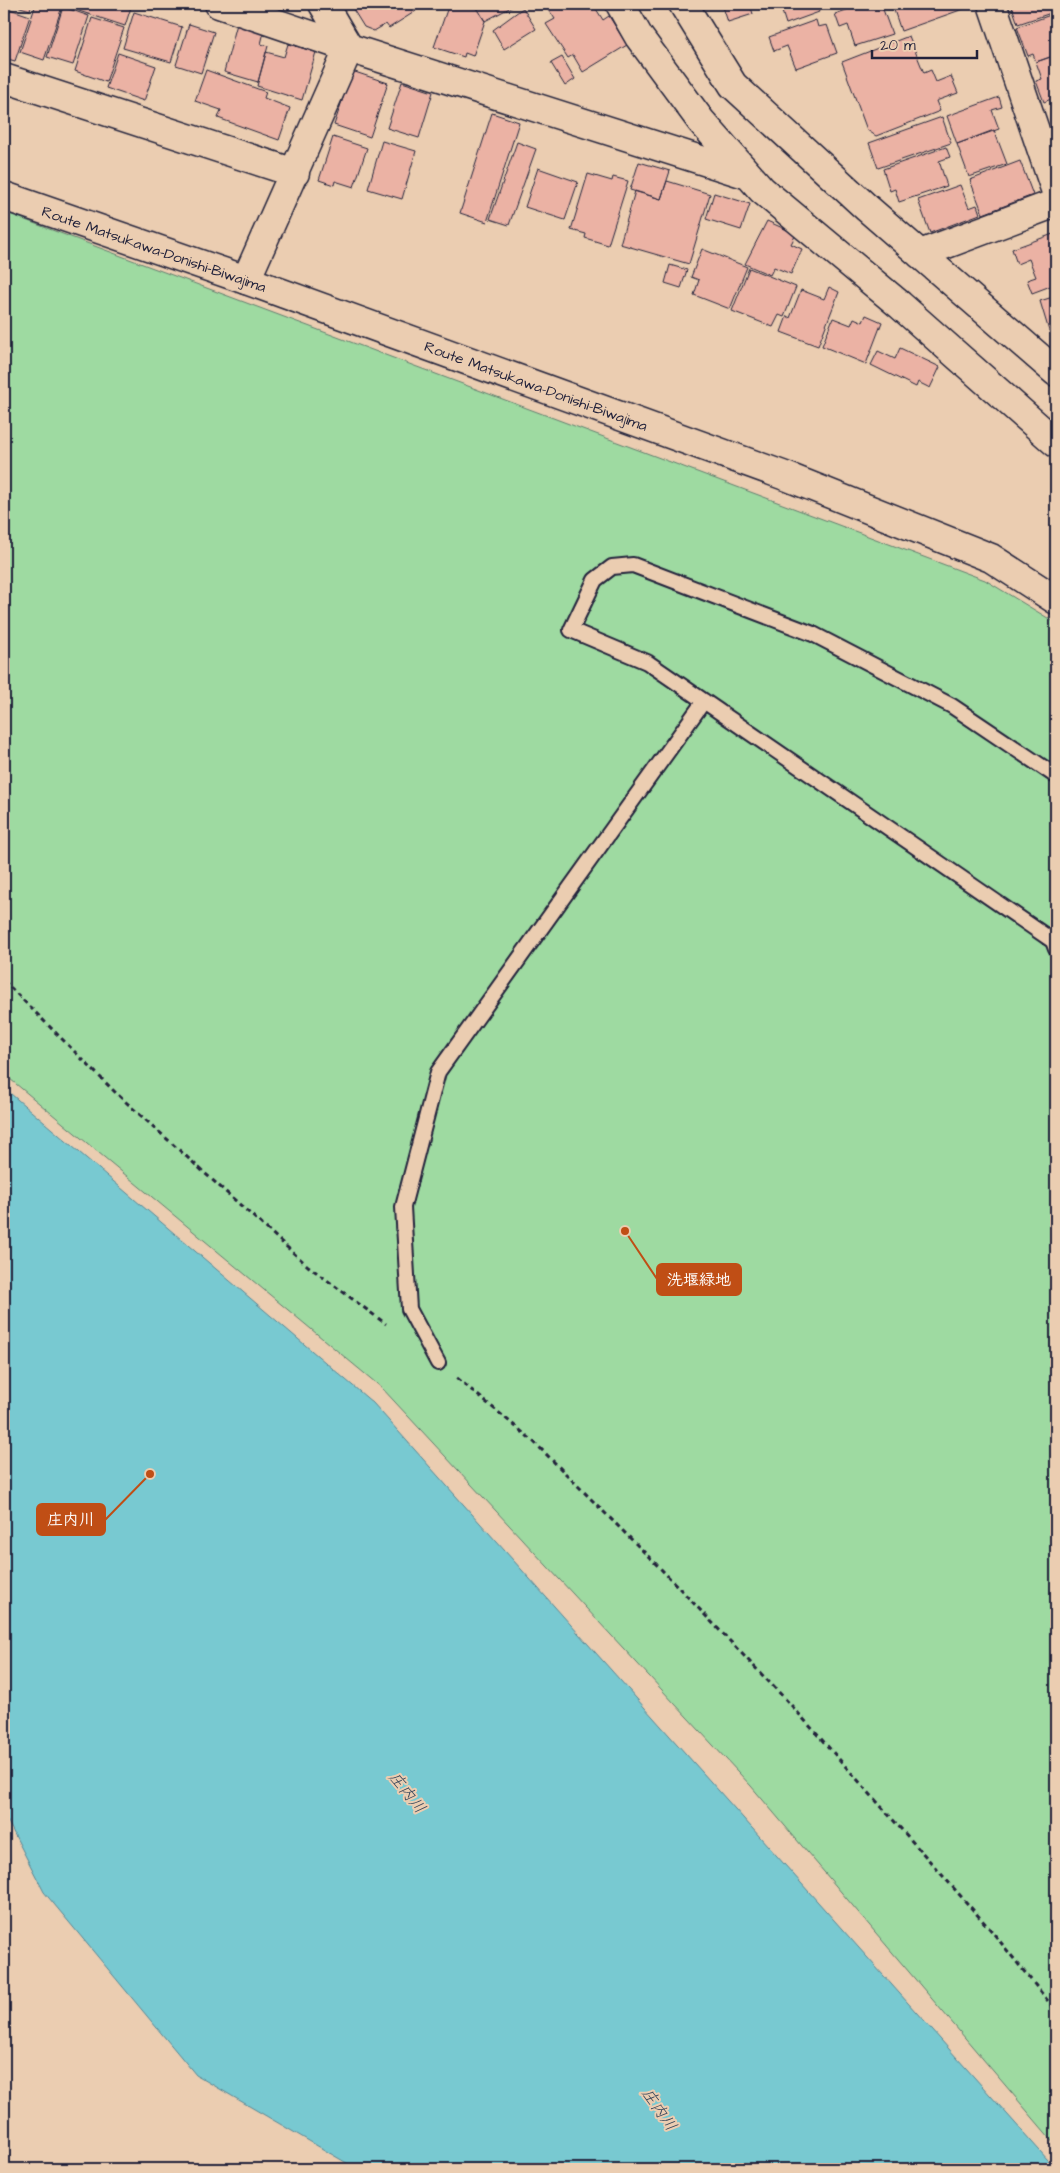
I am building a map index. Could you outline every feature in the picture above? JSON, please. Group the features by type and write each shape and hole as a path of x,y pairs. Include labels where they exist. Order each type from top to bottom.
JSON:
{"street":[{"path":"219,4 348,48 749,175"},
{"path":"323,4 348,48"},
{"path":"620,4 639,36 702,121 762,190 900,305 1056,443"},
{"path":"683,4 733,85 920,254 1056,372"},
{"path":"992,4 1056,192"},
{"path":"246,280 295,174 348,48"},
{"path":"4,78 295,174"},
{"name":"Route Matsukawa-Donishi-Biwajima","path":"4,196 246,280 797,481 991,558 1056,600"},
{"path":"920,254 1056,203"}],"lane":[{"path":"1056,776 952,706 812,634 633,565 612,567 595,580 571,630 647,662 1053,941 1056,949"},
{"path":"438,1363 409,1309 403,1207 438,1072 704,701"}],"path":[{"path":"4,981 117,1094 308,1266 392,1328"},
{"path":"438,1363 533,1441 749,1662 990,1928 1056,2011"}],"green space":[{"path":"4,212 985,580 1056,623 1056,2145 751,1786 382,1388 4,1074"}],"water":[{"path":"4,1088 373,1403 1056,2169 357,2169 196,2075 44,1892 4,1814"}],"building":[{"path":"18,4 32,4 30,10 17,6"},
{"path":"36,4 63,4 44,60 20,52"},
{"path":"78,4 132,4 125,26 76,10"},
{"path":"354,4 411,4 416,11 389,28 386,24 374,31 364,27 351,6"},
{"path":"449,4 473,4 485,21 473,56 465,53 464,57 434,47"},
{"path":"475,4 517,4 485,21"},
{"path":"545,4 593,4 603,20 609,16 627,45 583,72 573,55 568,58 546,24 555,19"},
{"path":"722,4 750,4 753,14 728,22"},
{"path":"816,4 819,12 786,24 780,5"},
{"path":"863,4 881,4 892,34 855,46 848,25 840,28 835,14"},
{"path":"901,4 964,4 966,8 901,31 893,7"},
{"path":"1011,4 1052,4 1054,12 1018,24"},
{"path":"4,7 30,16 15,61 4,58"},
{"path":"63,7 89,16 73,65 47,57"},
{"path":"523,8 536,29 504,49 493,30"},
{"path":"134,12 182,27 171,62 123,48"},
{"path":"1056,13 1056,55 1036,62 1033,54 1028,56 1017,27"},
{"path":"92,18 124,28 106,82 75,71"},
{"path":"238,20 265,28 261,44 268,46 258,82 224,72"},
{"path":"816,20 818,27 827,25 837,53 796,68 787,46 774,51 769,37"},
{"path":"189,24 214,32 201,73 176,65"},
{"path":"909,36 924,73 931,70 936,82 951,76 958,93 936,101 940,111 876,136 867,130 842,62"},
{"path":"288,44 316,52 302,100 257,86 266,52 284,57"},
{"path":"118,53 156,66 144,101 106,88"},
{"path":"1056,55 1056,97 1044,102 1036,81 1042,79 1036,62"},
{"path":"562,57 575,79 565,86 551,63"},
{"path":"206,70 266,92 264,98 290,108 279,140 218,118 221,110 195,101"},
{"path":"352,71 388,83 370,137 334,125"},
{"path":"402,82 433,92 419,138 387,128"},
{"path":"999,97 1002,107 992,110 999,129 957,144 947,116"},
{"path":"492,113 519,122 487,222 460,213"},
{"path":"942,117 951,143 878,168 869,143"},
{"path":"994,130 1007,164 969,177 957,144"},
{"path":"333,137 367,148 354,187 335,181 334,185 319,180"},
{"path":"382,141 416,151 402,199 368,189"},
{"path":"517,142 536,149 509,225 490,219"},
{"path":"946,147 950,157 939,161 947,186 899,202 895,189 890,191 883,169"},
{"path":"1020,161 1033,195 983,214 970,180"},
{"path":"639,162 670,171 661,199 630,190"},
{"path":"538,168 578,182 565,220 525,207"},
{"path":"588,174 612,181 613,177 628,181 608,245 585,238 586,234 571,230"},
{"path":"667,181 710,194 689,264 620,244 635,191 661,199"},
{"path":"960,185 969,208 977,205 980,214 930,233 918,200"},
{"path":"714,193 750,204 741,230 706,219"},
{"path":"767,221 796,234 791,244 802,249 791,274 774,267 770,275 745,264"},
{"path":"1053,234 1056,242 1056,284 1032,293 1027,280 1036,277 1029,259 1017,264 1012,249"},
{"path":"702,249 747,267 730,309 694,295 699,280 691,277"},
{"path":"670,265 687,270 681,288 665,283"},
{"path":"749,268 796,287 784,317 779,315 773,327 732,311"},
{"path":"829,287 839,292 818,346 781,332 787,316 790,318 801,290 824,299"},
{"path":"1056,296 1056,336 1049,331 1040,301"},
{"path":"866,315 882,322 866,364 822,346 833,318 851,325 854,318 863,322"},
{"path":"900,348 940,367 930,388 918,382 916,387 871,365 878,351 895,359"}],"place":[{"name":"洗堰緑地","path":"625,1231"},
{"name":"庄内川","path":"150,1474"}]}
